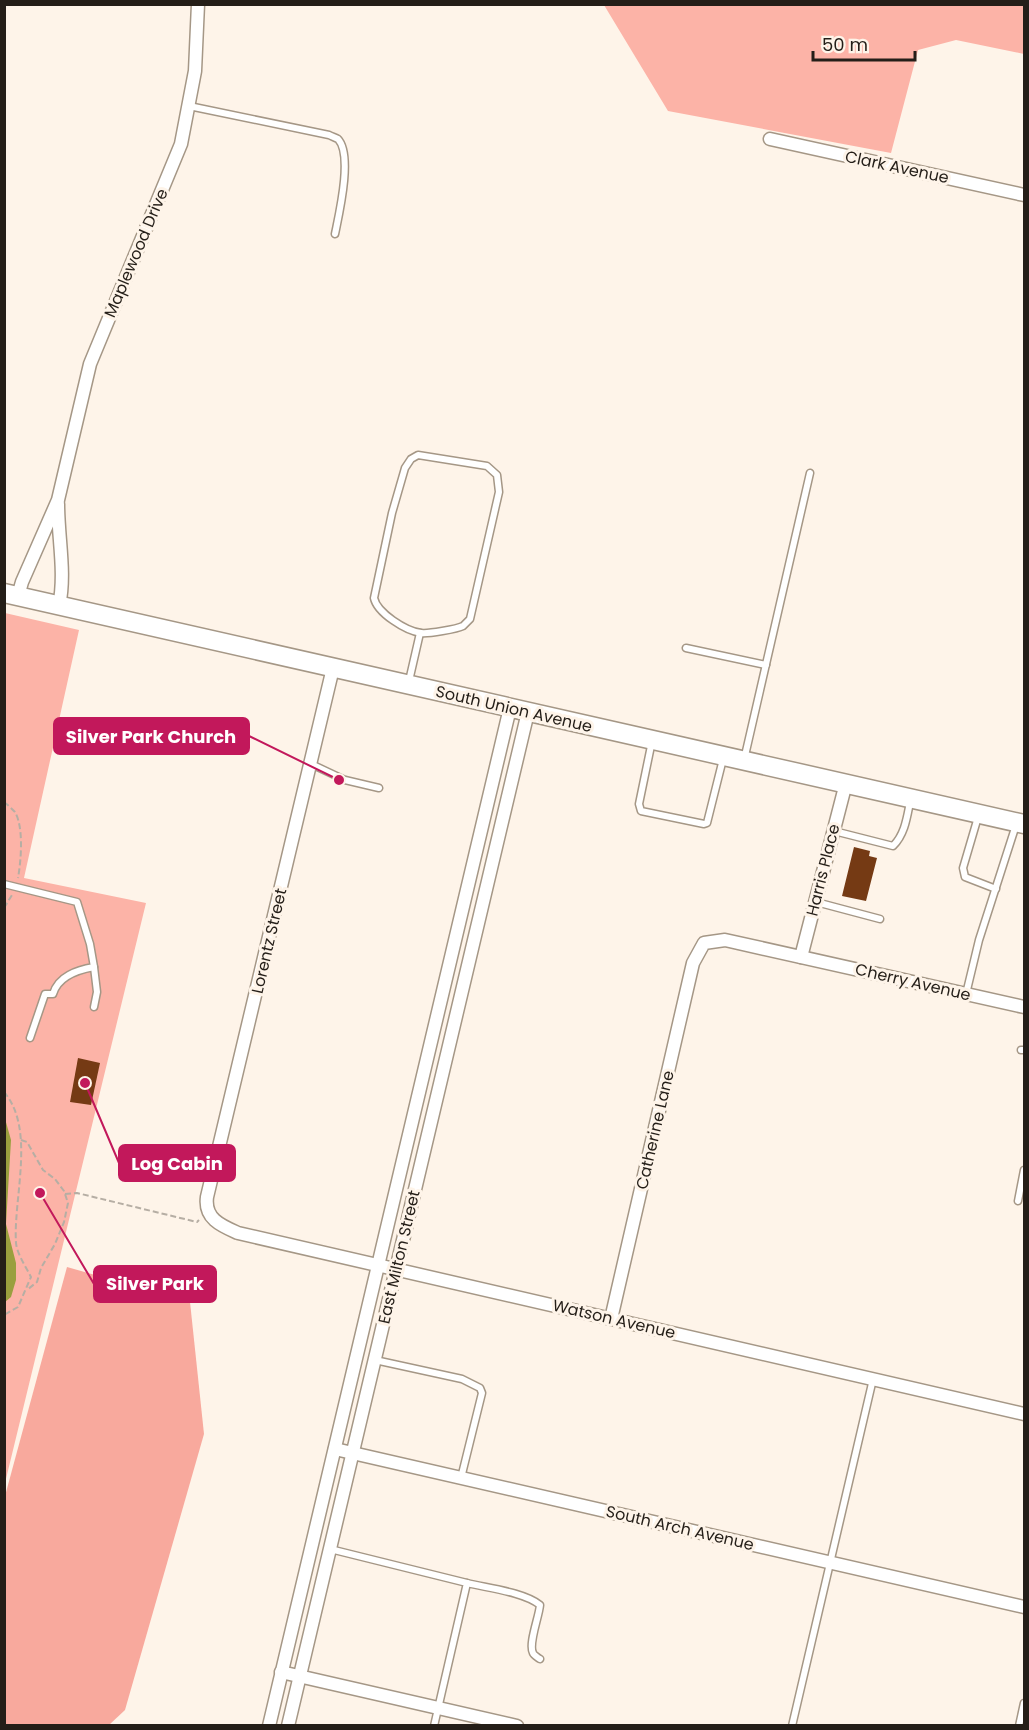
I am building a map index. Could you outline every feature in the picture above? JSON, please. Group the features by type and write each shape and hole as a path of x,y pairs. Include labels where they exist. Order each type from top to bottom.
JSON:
{"main road":[{"name":"South Union Avenue","path":"11,595 1021,823"}],"street":[{"name":"Maplewood Drive","path":"11,595 22,582 58,500 90,364 181,144 195,71 198,4"},
{"name":"Clark Avenue","path":"770,139 1024,195"},
{"name":"Maplewood Drive","path":"58,500 58,539 63,580 59,606"},
{"name":"Lorentz Street","path":"209,1214 207,1197 333,668"},
{"name":"East Milton Street","path":"269,1725 510,708"},
{"name":"East Milton Street","path":"288,1725 528,712"},
{"name":"Harris Place","path":"801,957 846,783"},
{"path":"480,835 498,839"},
{"name":"Cherry Avenue","path":"705,943 725,940 1024,1007"},
{"path":"455,941 473,945"},
{"name":"Catherine Lane","path":"611,1319 693,963 705,943"},
{"path":"430,1048 447,1053"},
{"path":"405,1154 423,1157"},
{"name":"Watson Avenue","path":"209,1214 218,1223 238,1233 1024,1414"},
{"path":"358,1353 375,1358"},
{"name":"South Arch Avenue","path":"335,1449 1024,1607"},
{"path":"312,1545 330,1550"},
{"path":"281,1672 517,1725"}],"lane":[{"path":"189,106 337,138 342,146 344,180 335,234"},
{"path":"418,455 487,466 497,475 499,492 470,619 462,626 420,633 382,612 374,598 392,513 405,468 411,459 418,455"},
{"path":"744,761 810,473"},
{"path":"408,685 420,633"},
{"path":"686,648 766,665"},
{"path":"652,740 639,809 641,811 707,823 723,756"},
{"path":"311,764 345,780 379,788"},
{"path":"833,831 894,846 900,840 911,798"},
{"path":"979,813 963,868 965,878 996,889"},
{"path":"966,994 979,940 1021,823"},
{"path":"4,884 76,902 90,944 94,967 97,992 94,1007"},
{"path":"815,902 880,919"},
{"path":"30,1038 45,994 52,994 69,974 94,967"},
{"path":"1018,1201 1024,1170"},
{"path":"375,1358 462,1379 480,1388 482,1394 461,1478"},
{"path":"792,1725 873,1379"},
{"path":"330,1550 535,1601 540,1605 539,1617 531,1646 533,1653 540,1659"},
{"path":"434,1725 467,1583"},
{"path":"1019,1725 1024,1703"}],"path":[{"path":"4,802 15,813 21,837 21,863 15,886 4,908"},
{"path":"4,1092 16,1114 21,1140 16,1245 31,1277 18,1307 4,1315"},
{"path":"21,1140 27,1142 43,1170 55,1179 68,1203 59,1233 41,1268 37,1282 25,1292"},
{"path":"65,1194 77,1193 197,1222"}],"shaded area":[{"path":"604,5 1024,5 1024,54 956,40 918,50 891,153 668,111"},
{"path":"5,613 79,630 24,878 146,903 5,1483"},
{"path":"4,1115 11,1140 6,1224 16,1263 16,1280 11,1297 5,1302"},
{"path":"67,1267 190,1302 204,1434 125,1710 109,1725 5,1725 5,1496"}],"building":[{"path":"854,847 870,851 869,856 877,858 866,901 842,896"},
{"path":"78,1058 100,1063 91,1105 70,1102"}],"place":[{"name":"Silver Park Church","path":"339,780"},
{"name":"Log Cabin","path":"85,1083"},
{"name":"Silver Park","path":"40,1193"}]}
